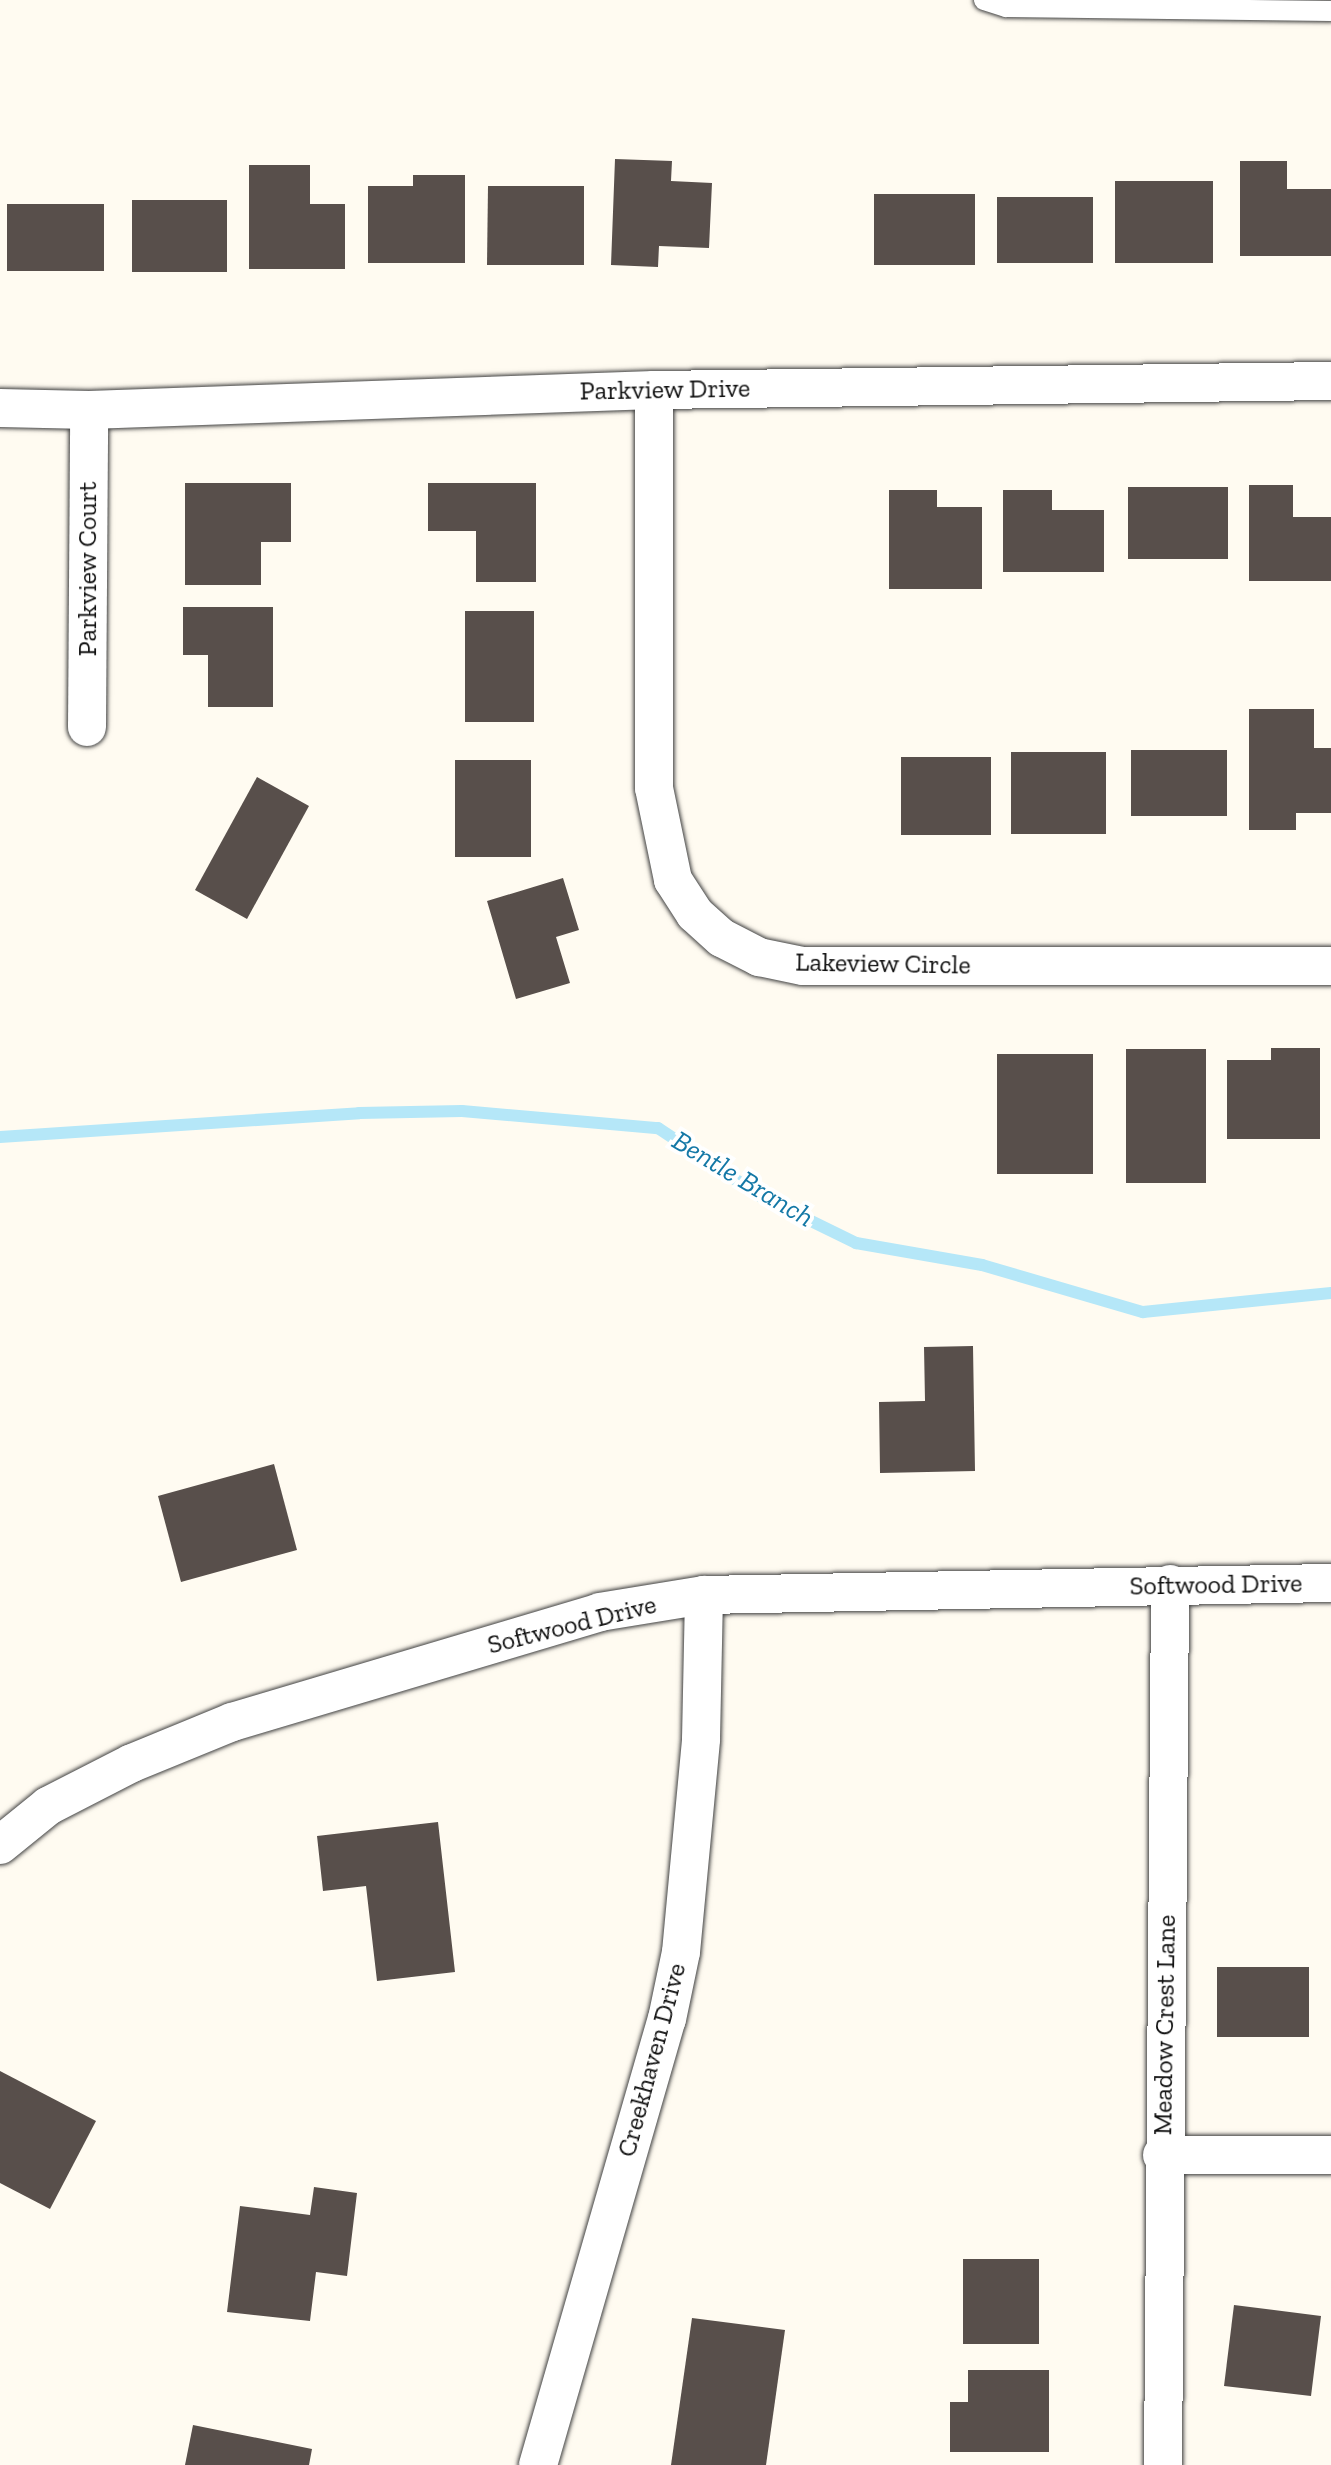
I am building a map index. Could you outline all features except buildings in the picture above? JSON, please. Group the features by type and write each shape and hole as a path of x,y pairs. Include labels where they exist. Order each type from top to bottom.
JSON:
{"street":[{"name":"Parkview Drive","path":"0,408 89,410 654,390 1331,381"},
{"name":"Lakeview Circle","path":"654,390 654,788 673,880 695,914 722,938 759,957 803,966 1331,966"},
{"name":"Parkview Court","path":"87,727 89,410"},
{"name":"Softwood Drive","path":"0,1845 48,1806 132,1763 232,1722 600,1612 704,1595 1331,1583"},
{"name":"Meadow Crest Lane","path":"1163,2465 1162,2155 1171,1798 1170,1584"},
{"name":"Creekhaven Drive","path":"538,2465 667,2019 681,1952 700,1755 704,1595"},
{"path":"1162,2155 1331,2155"}],"lane":[{"path":"984,0 1006,7 1331,11"}],"waterway":[{"name":"Bentle Branch","path":"0,1137 359,1113 462,1111 658,1128 762,1197 856,1243 982,1265 1143,1312 1331,1293"}]}
